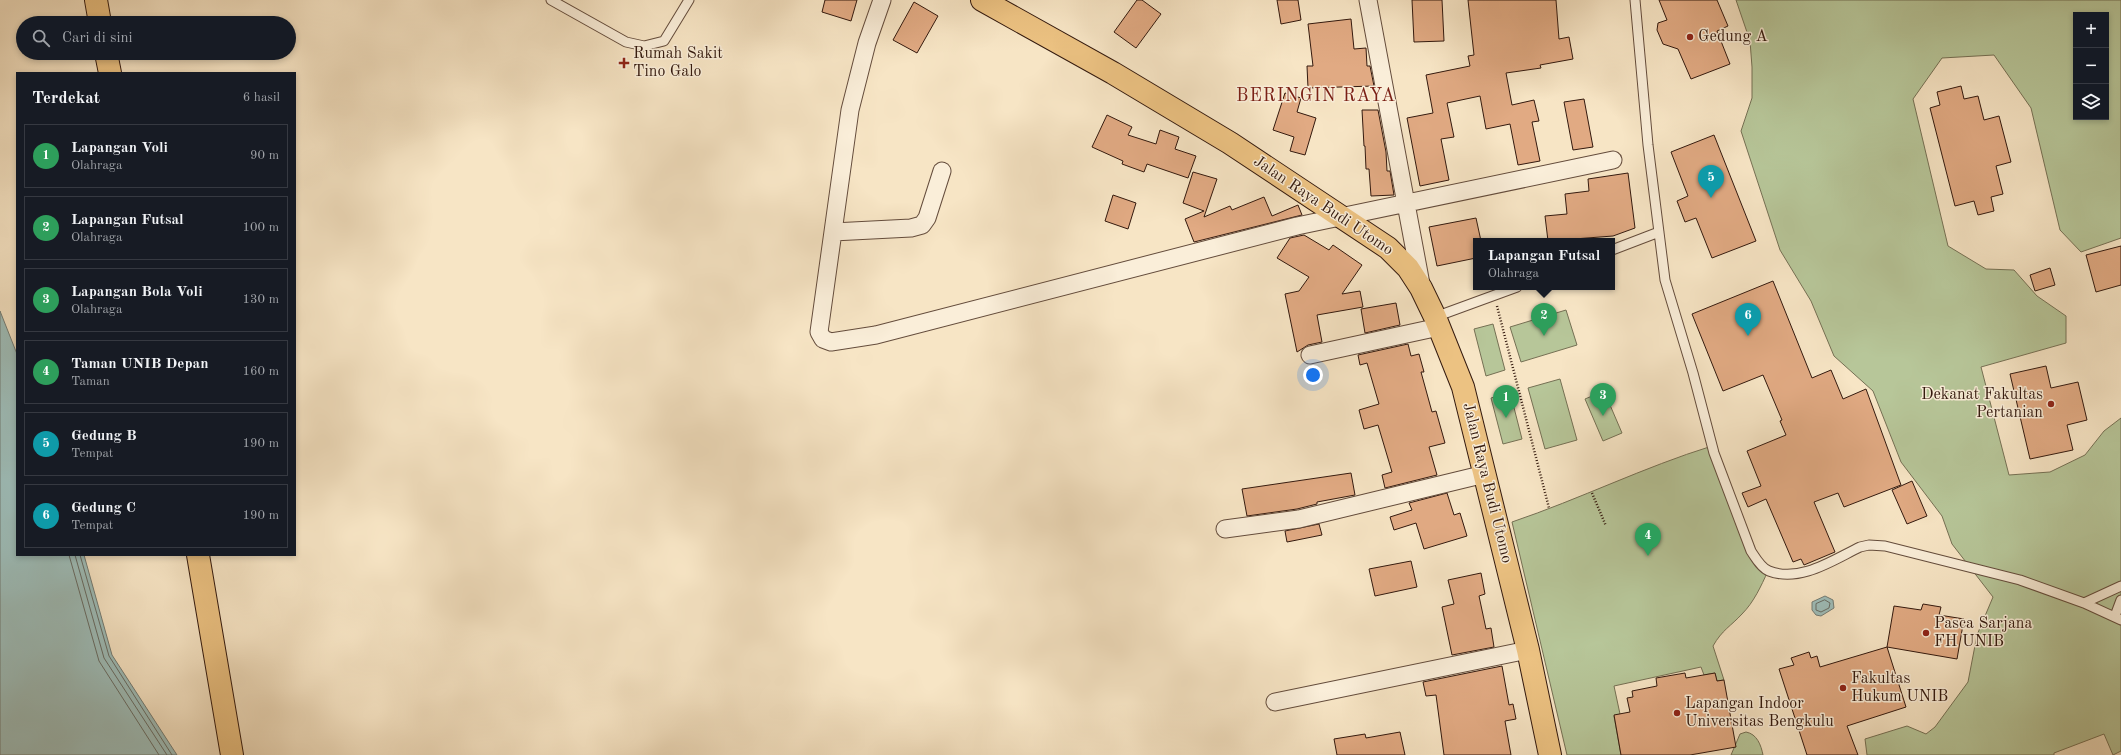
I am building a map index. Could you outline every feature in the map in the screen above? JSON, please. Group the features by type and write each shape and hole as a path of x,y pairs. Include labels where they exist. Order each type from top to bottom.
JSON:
{"main road":[{"path":"96,0 99,16"},
{"name":"Jalan Raya Budi Utomo","path":"982,0 1113,73 1230,143 1340,218 1388,248 1408,268 1422,288 1463,387 1528,650 1550,755"},
{"path":"107,60 110,72"},
{"path":"198,556 232,755"}],"street":[{"path":"882,0 856,82 833,232 819,332 823,339 831,342 876,335 1297,226 1613,160"},
{"path":"1368,0 1422,288"},
{"path":"833,232 912,228 922,225 927,218 942,171"},
{"path":"1310,355 1437,322"},
{"path":"1225,529 1299,519 1485,474"},
{"path":"1275,702 1528,650"}],"lane":[{"path":"551,0 626,42 644,46 664,41 688,0"},
{"path":"1636,0 1648,145 1665,280 1693,373 1714,453 1751,551 1768,571 1786,574 1809,571 1860,547 1868,545 1886,546 2020,580 2084,602 2118,618 2121,600"},
{"path":"1615,249 1659,232"},
{"path":"1437,322 1509,290"},
{"path":"2084,602 2121,586"}],"path":[{"path":"1494,296 1549,508"},
{"path":"1592,492 1606,526"}],"green space":[{"path":"1736,0 2121,0 2121,238 2081,252 2060,230 2031,108 1994,55 1942,58 1913,99 1948,246 1986,269 2014,270 2037,296 2066,316 2066,343 1981,367 2009,475 2050,472 2085,455 2104,431 2121,418 2121,751 2113,755 2104,734 2054,753 2054,755 1867,755 1865,739 1907,726 1926,734 1935,727 1968,682 1977,635 1993,597 1952,544 1942,516 1901,462 1873,391 1834,356 1811,301 1780,250 1741,131 1752,98 1750,41"},
{"path":"1566,310 1577,345 1521,362 1510,327"},
{"path":"1493,324 1505,370 1486,376 1474,329"},
{"path":"1560,379 1577,440 1545,449 1528,388"},
{"path":"1604,391 1622,433 1603,441 1585,399"},
{"path":"1510,392 1522,439 1503,444 1491,398"},
{"path":"1712,446 1751,551 1768,571 1757,594 1750,604 1723,632 1713,646 1724,680 1717,681 1715,673 1704,675 1701,667 1614,686 1620,714 1614,716 1621,755 1567,755 1512,522 1687,454"},
{"path":"1746,732 1750,733 1756,738 1760,744 1763,755 1731,755 1740,734"}],"water":[{"path":"0,311 16,351 16,556 84,556 112,655 177,755 0,755"},
{"path":"1825,596 1833,600 1834,608 1821,616 1816,615 1812,610 1812,602"}],"building":[{"path":"825,0 857,0 851,21 822,12"},
{"path":"1137,0 1142,0 1161,14 1136,48 1114,32"},
{"path":"1277,0 1298,0 1301,20 1281,24"},
{"path":"1412,0 1442,0 1444,41 1414,42"},
{"path":"1468,0 1556,0 1559,39 1569,37 1573,59 1540,65 1541,68 1506,73 1512,105 1534,100 1539,121 1532,122 1540,161 1518,165 1510,124 1486,129 1480,96 1447,103 1454,137 1441,139 1449,180 1420,186 1407,118 1433,113 1426,75 1470,66 1468,56 1474,55"},
{"name":"Gedung A","path":"1659,0 1717,0 1728,26 1717,31 1730,64 1691,79 1678,49 1663,44 1657,30 1658,23 1667,20"},
{"path":"914,2 938,16 917,53 893,40"},
{"path":"1351,19 1354,49 1366,48 1367,66 1370,66 1374,86 1308,88 1307,66 1313,66 1308,24"},
{"path":"1961,86 1964,99 1978,96 1984,120 1999,116 2011,162 1996,166 2003,194 1991,197 1994,211 1978,215 1974,201 1955,206 1930,108 1940,105 1937,92"},
{"path":"1285,93 1301,98 1297,112 1316,118 1305,155 1290,151 1294,137 1273,130"},
{"path":"1584,99 1593,147 1573,150 1564,102"},
{"path":"1362,110 1378,110 1386,152 1387,171 1390,171 1394,195 1371,196 1369,169 1366,169"},
{"path":"1107,115 1132,127 1128,135 1156,144 1160,130 1179,137 1175,149 1196,156 1188,178 1147,164 1144,172 1122,164 1123,161 1092,147"},
{"path":"1714,135 1756,241 1712,258 1696,218 1685,222 1677,201 1688,196 1671,152"},
{"path":"1193,172 1217,179 1204,217 1230,206 1232,210 1264,197 1272,216 1298,205 1302,215 1194,242 1185,219 1204,211 1183,203"},
{"path":"1628,173 1635,228 1613,236 1587,238 1548,238 1545,216 1567,214 1565,194 1589,191 1588,179"},
{"path":"1113,195 1136,203 1128,229 1105,221"},
{"path":"1476,218 1480,238 1473,238 1473,259 1437,266 1429,227"},
{"path":"1304,235 1329,250 1333,245 1362,265 1342,294 1360,291 1363,307 1317,315 1322,342 1308,345 1297,352 1285,294 1299,291 1309,277 1277,258 1290,238"},
{"path":"2121,246 2121,285 2096,292 2086,255"},
{"path":"2050,268 2055,285 2035,291 2030,275"},
{"path":"1773,281 1812,378 1831,370 1843,399 1866,389 1901,485 1844,507 1838,493 1814,502 1835,552 1804,565 1801,559 1793,562 1766,499 1748,507 1742,493 1761,486 1747,451 1786,435 1780,421 1782,420 1763,375 1723,391 1692,314"},
{"path":"1396,303 1400,325 1365,333 1361,309"},
{"path":"1408,344 1411,356 1419,354 1424,372 1421,372 1432,412 1436,411 1445,443 1429,447 1437,475 1385,488 1382,475 1392,472 1378,425 1364,429 1359,410 1379,404 1367,363 1360,365 1358,355"},
{"name":"Dekanat Fakultas Pertanian","path":"2046,366 2051,388 2078,382 2087,420 2067,425 2073,450 2030,459 2010,374"},
{"path":"1351,473 1355,495 1317,502 1317,504 1297,509 1247,516 1242,489"},
{"path":"1912,481 1927,516 1907,524 1892,490"},
{"path":"1447,493 1454,515 1460,513 1467,536 1424,549 1416,523 1394,530 1390,517 1412,510 1409,503"},
{"path":"1319,524 1322,535 1287,542 1285,531"},
{"path":"1411,561 1417,587 1375,596 1369,569"},
{"path":"1481,573 1485,594 1479,596 1486,629 1491,628 1494,647 1452,655 1442,607 1454,604 1448,580"},
{"name":"Pasca Sarjana FH UNIB","path":"1923,604 1941,607 1939,615 1964,619 1957,659 1887,647 1894,606 1921,610"},
{"name":"Fakultas Hukum UNIB","path":"1887,647 1906,707 1847,726 1858,755 1807,755 1779,669 1794,665 1791,658 1809,652 1811,658 1817,656 1820,667"},
{"path":"1502,666 1509,705 1513,704 1516,719 1505,721 1511,755 1444,755 1436,695 1426,696 1423,682"},
{"name":"Lapangan Indoor Universitas Bengkulu","path":"1685,673 1686,678 1715,673 1717,681 1724,680 1736,747 1690,755 1621,755 1614,715 1630,712 1627,698 1633,697 1632,691 1657,686 1656,678"},
{"path":"1400,732 1405,755 1337,755 1334,739 1365,734 1366,738"}],"place":[{"name":"Gedung A","path":"1690,37"},
{"name":"Rumah Sakit Tino Galo","path":"624,63"},
{"name":"Gedung B","path":"1711,198"},
{"name":"Lapangan Futsal","path":"1544,336"},
{"name":"Gedung C","path":"1748,336"},
{"name":"Dekanat Fakultas Pertanian","path":"2051,404"},
{"name":"Lapangan Bola Voli","path":"1603,416"},
{"name":"Lapangan Voli","path":"1506,418"},
{"name":"Taman UNIB Depan","path":"1648,556"},
{"name":"Pasca Sarjana FH UNIB","path":"1926,633"},
{"name":"Fakultas Hukum UNIB","path":"1843,688"},
{"name":"Lapangan Indoor Universitas Bengkulu","path":"1677,713"}],"district":[{"name":"BERINGIN RAYA","path":"1316,96"}]}
